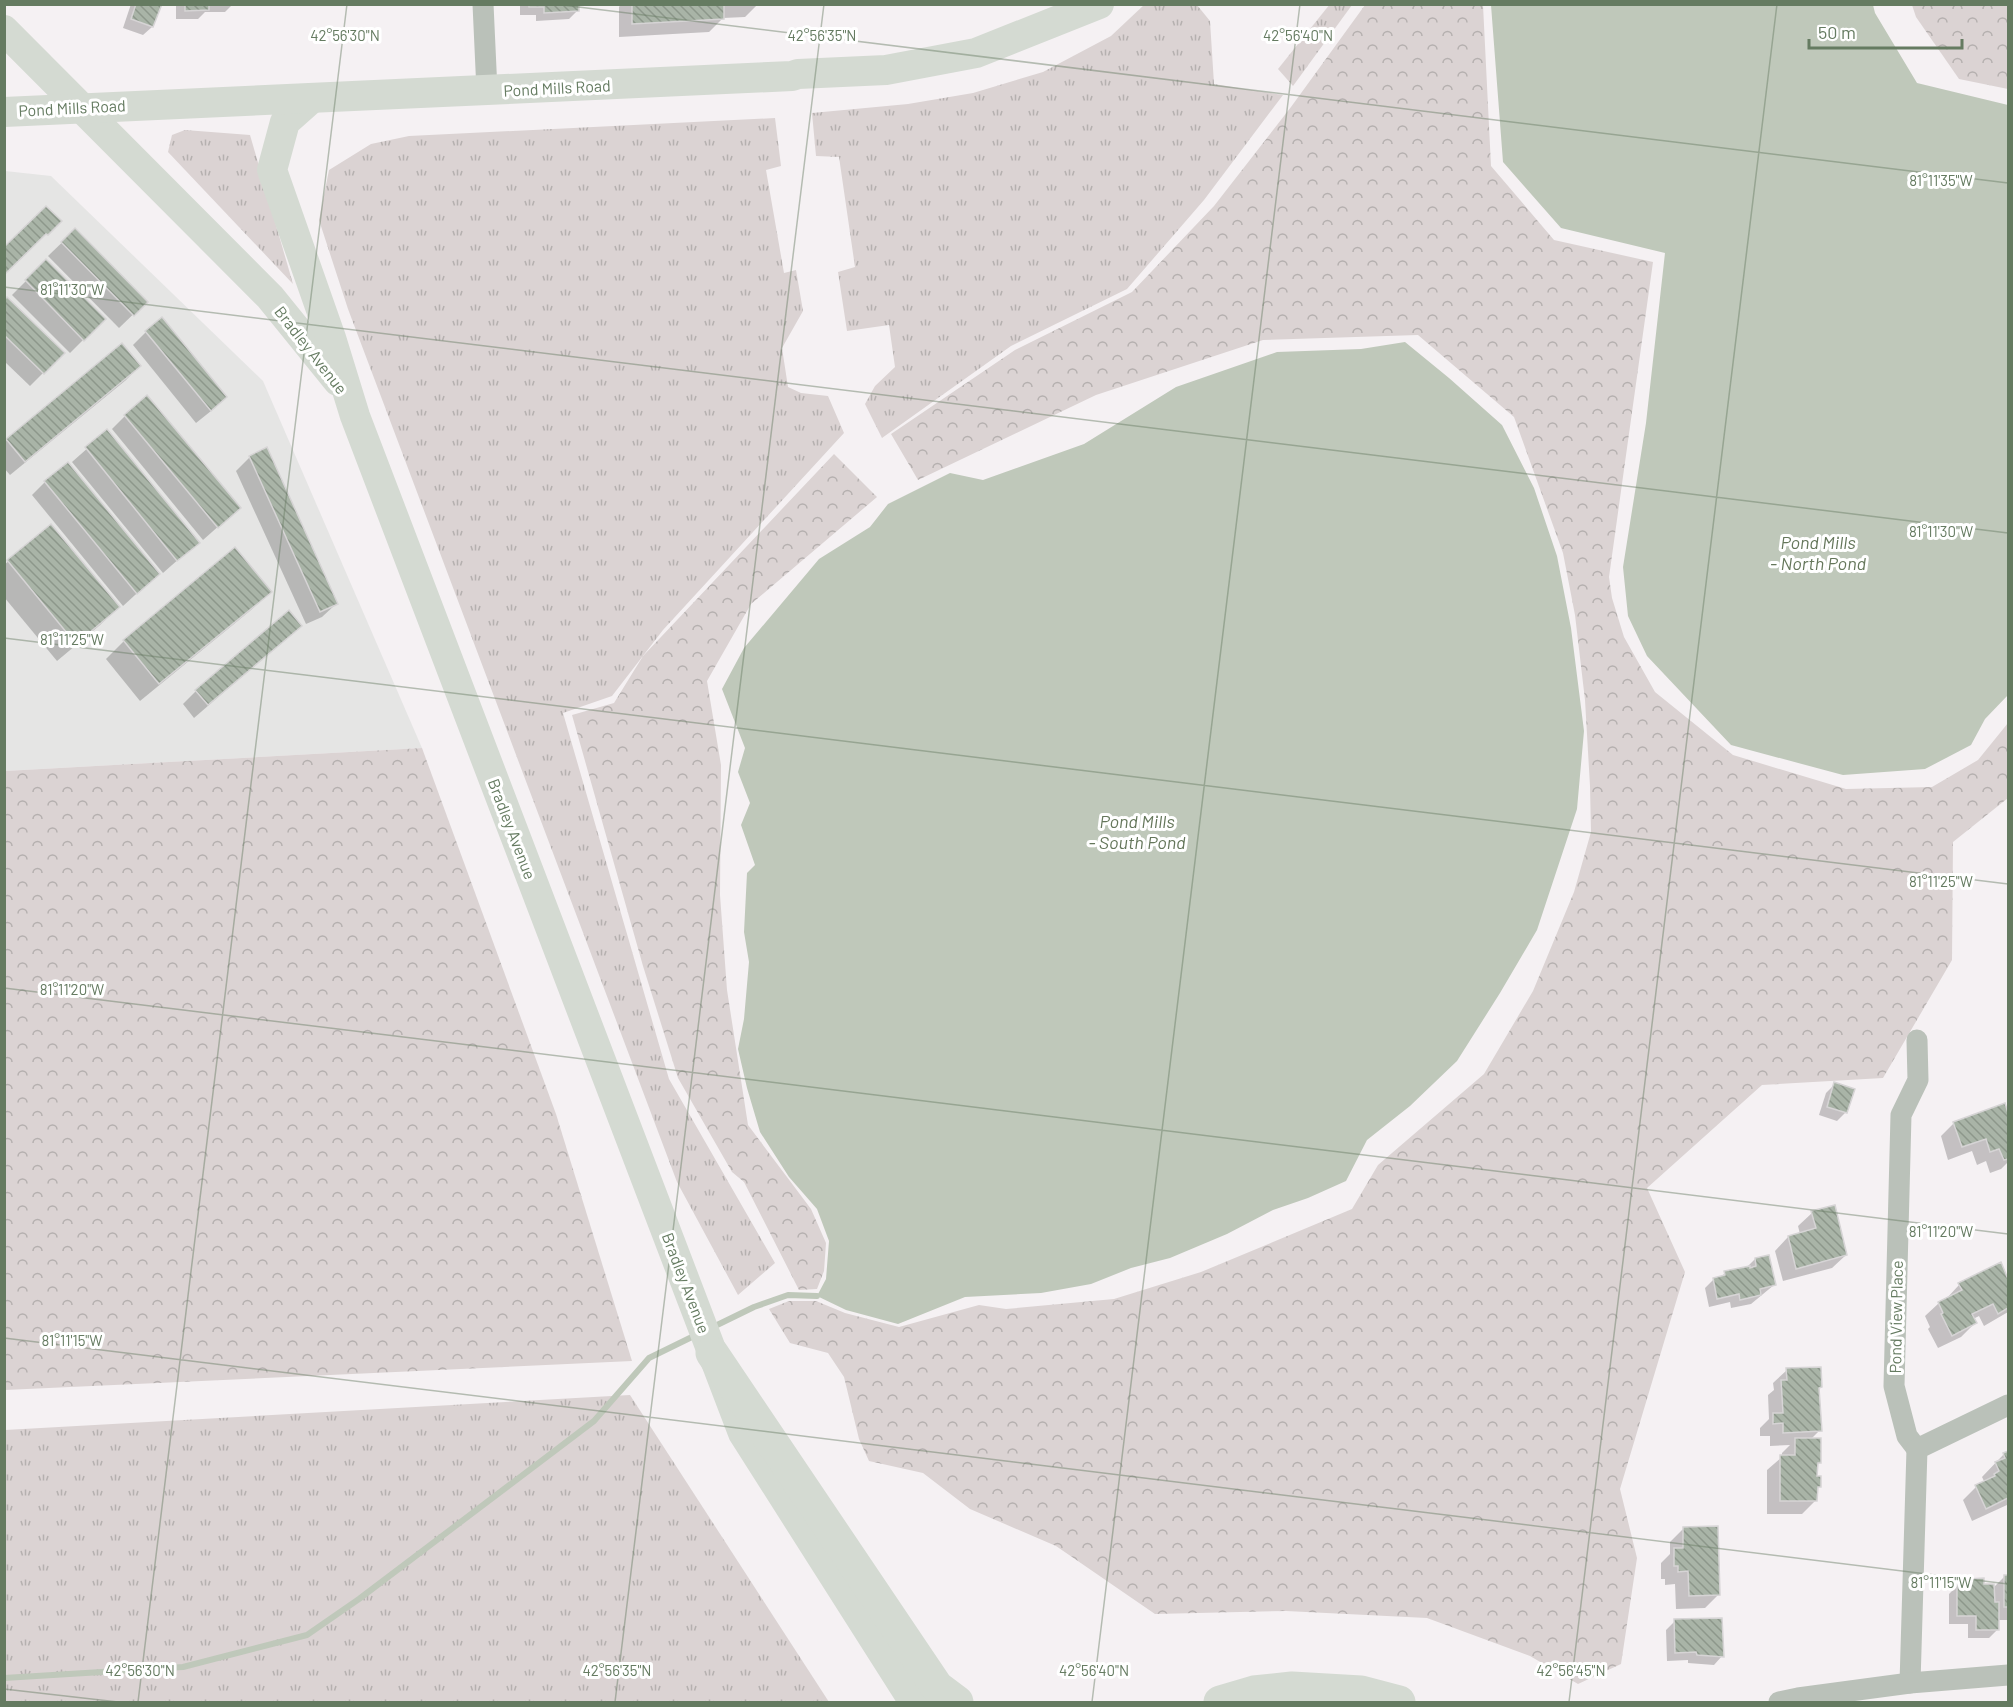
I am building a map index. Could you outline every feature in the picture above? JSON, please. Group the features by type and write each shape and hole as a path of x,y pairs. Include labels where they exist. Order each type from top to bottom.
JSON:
{"highway":[{"path":"712,1353 937,1687 957,1702"},
{"path":"1220,1702 1254,1692 1292,1688 1361,1692 1399,1702"}],"main road":[{"name":"Pond Mills Road","path":"4,112 487,91 886,70 976,53 1099,4"},
{"name":"Bradley Avenue","path":"4,30 270,297 348,393 743,1433 914,1702"},
{"path":"312,98 285,122 272,170 348,393"}],"street":[{"path":"483,4 487,91"},
{"name":"Pond View Place","path":"1917,1040 1918,1080 1901,1114 1894,1386 1907,1436 1917,1449"},
{"path":"1910,1683 1917,1449 2008,1405"},
{"path":"1779,1702 1910,1683 2008,1675"}],"shaded area":[{"path":"5,171 51,176 263,381 422,748 5,771"}],"green space":[{"path":"1145,4 1197,5 1210,21 1214,84 1283,95 1204,200 1127,289 1011,346 882,438 865,404 875,386 895,367 889,325 847,331 838,272 855,267 839,157 816,156 812,113 908,104 973,93 1043,72 1111,36"},
{"path":"1330,4 1352,5 1293,86 1278,69"},
{"path":"1365,5 1483,5 1491,166 1554,240 1653,262 1609,577 1612,598 1624,637 1655,692 1733,755 1846,789 1932,787 1978,760 2008,723 2008,798 1953,842 1952,960 1883,1078 1762,1085 1647,1188 1685,1272 1620,1489 1637,1558 1621,1664 1578,1684 1530,1656 1427,1618 1286,1611 1155,1614 1056,1546 970,1509 923,1473 869,1461 859,1439 844,1377 828,1353 790,1343 769,1309 789,1301 816,1301 845,1313 899,1327 979,1305 1006,1309 1114,1299 1201,1272 1352,1209 1378,1165 1484,1074 1533,991 1574,892 1591,832 1590,786 1585,700 1575,615 1563,553 1514,417 1418,335 1263,340 1096,395 918,480 891,434 1015,350 1132,292 1214,206 1291,107"},
{"path":"1912,5 2008,5 2008,89 1959,79 1916,17"},
{"path":"775,118 781,166 766,170 784,273 796,270 803,311 782,348 788,387 801,393 828,396 844,433 663,630 612,696 563,713 669,1079 775,1263 738,1295 677,1182 348,309 319,220 329,170 371,144 409,136"},
{"path":"185,130 250,135 293,284 168,152 172,135"},
{"path":"834,454 877,497 751,604 707,681 721,765 720,895 727,990 748,1125 811,1209 826,1243 824,1271 817,1289 799,1290 744,1182 732,1172 678,1078 643,966 572,715 614,703 643,656"},
{"path":"422,748 556,1114 632,1361 5,1390 5,771"},
{"path":"630,1395 829,1702 5,1702 5,1430"}],"water":[{"name":"Pond Mills - North Pond","path":"1491,5 1873,5 1875,13 1917,83 2008,105 2008,695 1985,719 1971,745 1925,769 1843,775 1731,745 1647,656 1628,616 1623,567 1646,423 1665,253 1561,228 1503,162"},
{"name":"Pond Mills - South Pond","path":"1405,342 1502,425 1534,488 1557,556 1571,628 1584,731 1577,809 1537,930 1500,993 1457,1061 1410,1106 1367,1140 1346,1181 1273,1210 1227,1234 1170,1258 1131,1268 1091,1284 1041,1293 965,1297 898,1324 846,1310 817,1296 826,1279 829,1241 817,1209 789,1177 760,1132 738,1049 744,1019 749,962 744,932 747,873 755,865 741,825 750,803 738,772 745,748 722,689 744,648 819,559 870,527 888,504 950,473 983,480 1084,444 1176,387 1277,352 1361,349"}],"building":[{"path":"136,4 162,4 153,27 131,19"},
{"path":"185,4 209,4 209,10 185,11"},
{"path":"529,4 579,4 579,11 544,13 544,7 529,7"},
{"path":"632,4 741,4 724,5 724,19 632,24"},
{"path":"46,206 62,221 4,275 4,247"},
{"path":"75,228 148,302 134,316 61,242"},
{"path":"46,259 106,319 84,341 25,280"},
{"path":"7,297 65,353 44,374 4,335 4,300"},
{"path":"162,317 227,397 211,411 145,331"},
{"path":"122,343 141,366 25,462 6,439"},
{"path":"147,395 241,508 218,528 124,415"},
{"path":"107,429 200,543 177,561 85,447"},
{"path":"267,447 338,604 320,612 249,456"},
{"path":"68,462 160,574 137,594 44,481"},
{"path":"51,524 120,607 76,644 7,560"},
{"path":"235,547 272,592 159,684 123,640"},
{"path":"289,610 302,626 208,705 195,690"},
{"path":"1834,1082 1855,1089 1847,1113 1827,1107"},
{"path":"2005,1103 2008,1113 2008,1159 2004,1160 1999,1149 1990,1152 1986,1139 1962,1147 1953,1122"},
{"path":"1835,1205 1847,1255 1796,1269 1788,1236 1816,1228 1811,1211"},
{"path":"1769,1255 1776,1285 1760,1289 1761,1295 1740,1300 1739,1294 1717,1299 1713,1278 1725,1275 1724,1271 1756,1266 1755,1258"},
{"path":"2001,1262 2008,1279 2008,1308 1998,1314 1993,1304 1972,1314 1977,1323 1952,1336 1938,1302 1962,1290 1958,1283"},
{"path":"1821,1367 1822,1387 1819,1388 1822,1431 1783,1433 1783,1423 1773,1424 1773,1413 1783,1413 1781,1380 1787,1380 1786,1368"},
{"path":"1795,1438 1821,1438 1821,1463 1818,1463 1817,1476 1821,1476 1821,1487 1818,1487 1817,1501 1780,1501 1780,1455 1795,1455"},
{"path":"2008,1451 2008,1498 1986,1509 1975,1485 1995,1476 1994,1474 1999,1471 1995,1462 2005,1458 2003,1453"},
{"path":"1718,1526 1720,1595 1689,1596 1688,1571 1678,1572 1678,1566 1674,1566 1674,1548 1683,1548 1683,1527"},
{"path":"2004,1575 2008,1575 2008,1607 2004,1607"},
{"path":"1984,1578 1984,1584 1994,1584 1995,1602 1999,1602 1999,1630 1976,1630 1976,1616 1957,1616 1957,1584 1969,1584 1969,1579"},
{"path":"1722,1618 1724,1657 1697,1655 1696,1652 1675,1653 1674,1619"}],"waterway":[{"path":"713,1327 754,1307 788,1295 817,1296"},
{"path":"4,1678 183,1667 307,1635 359,1599 594,1421 649,1358 698,1334"}]}
